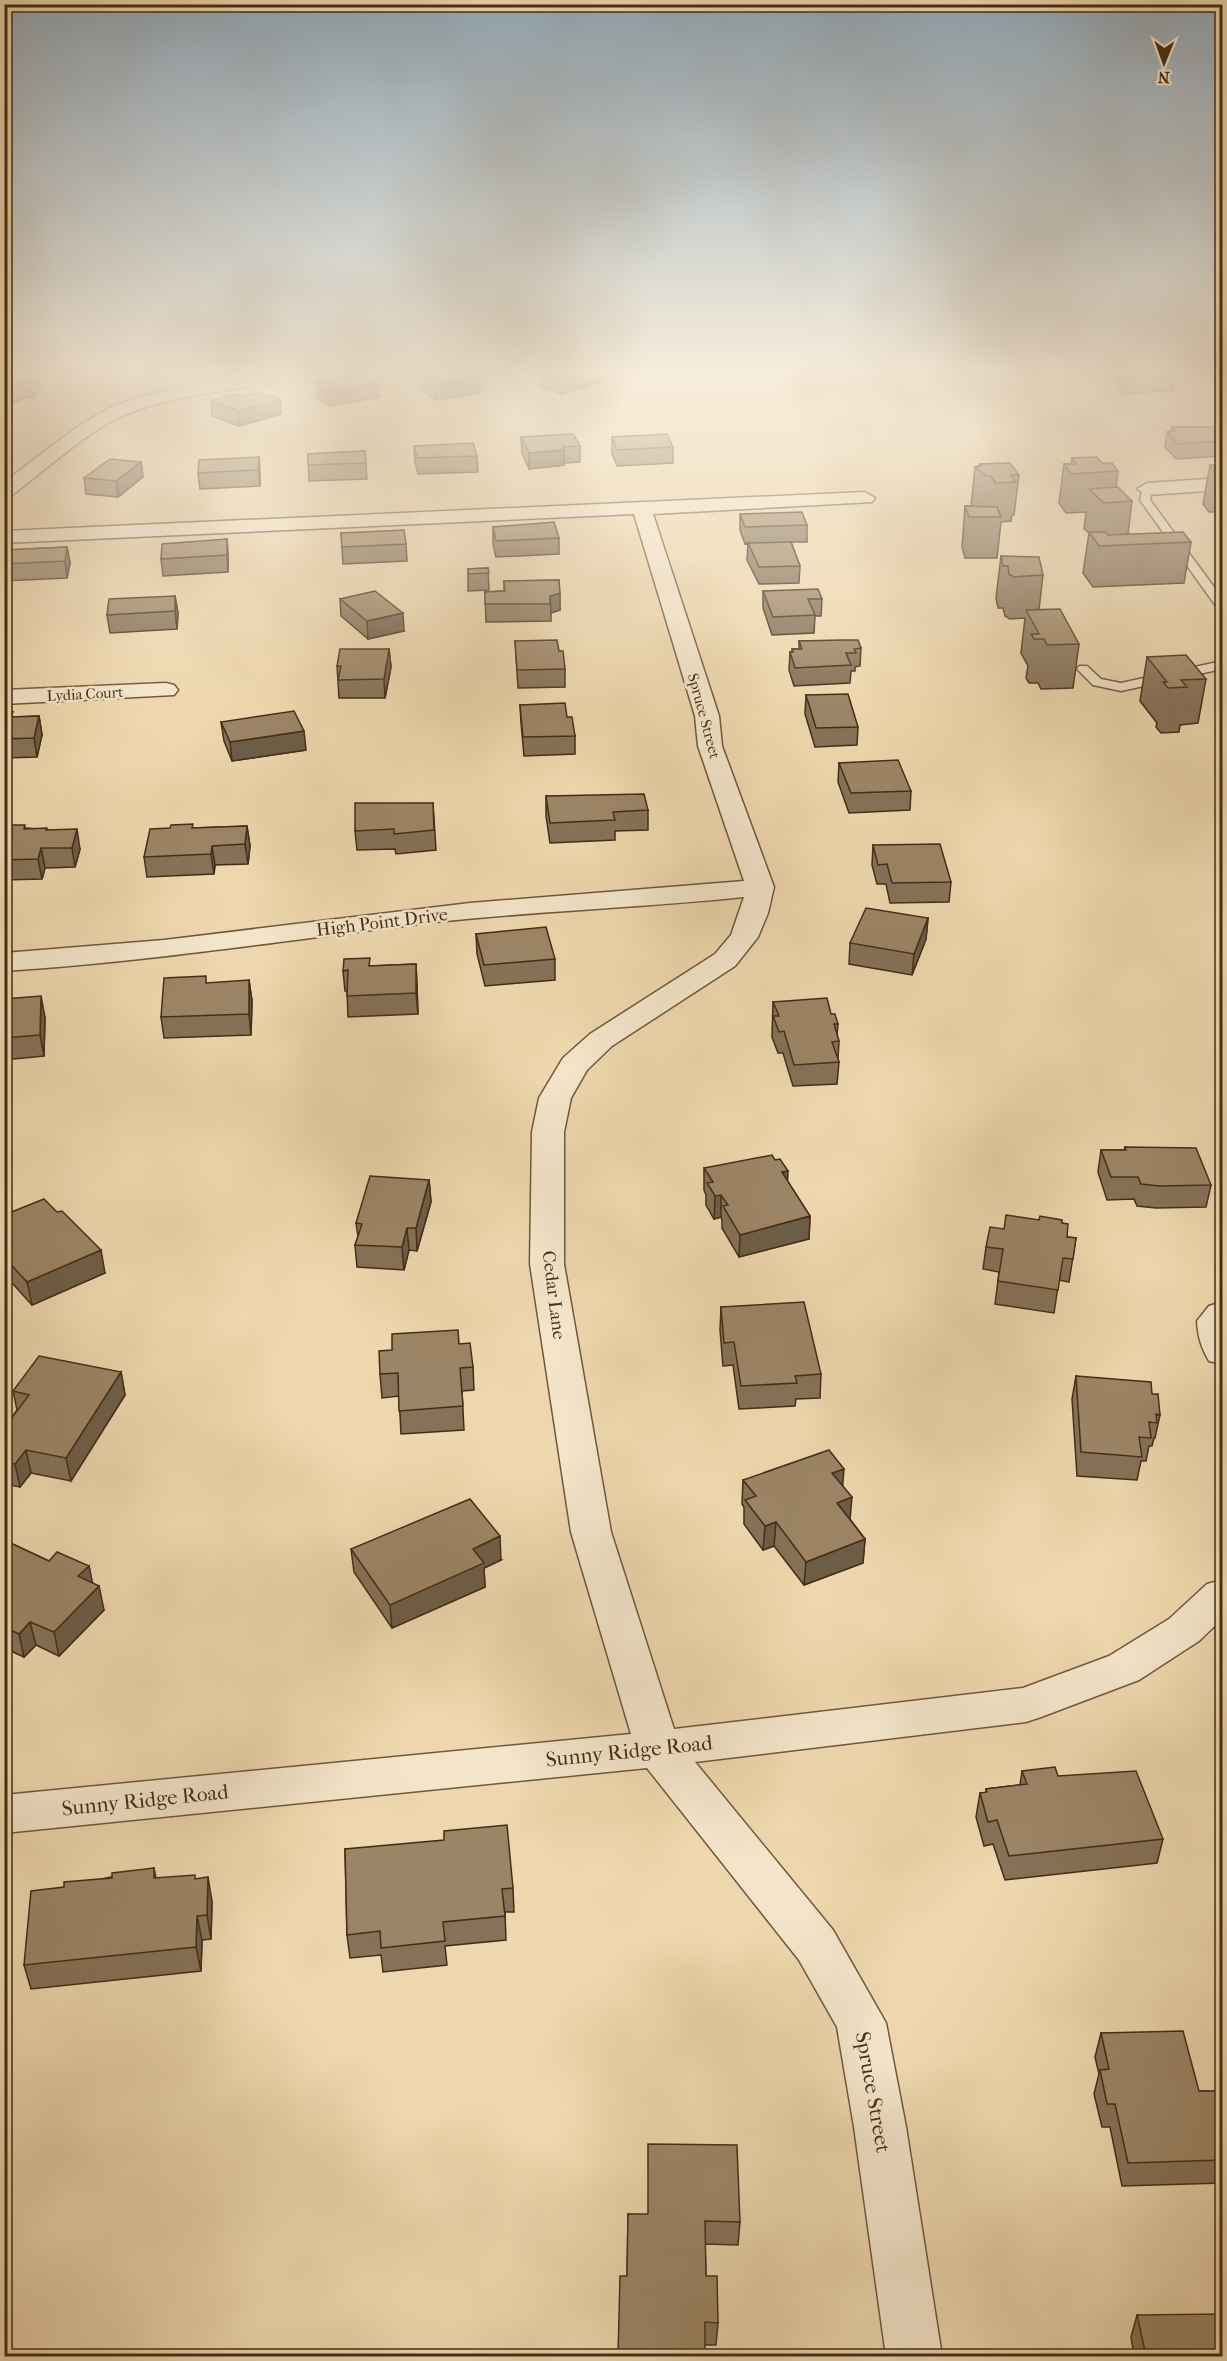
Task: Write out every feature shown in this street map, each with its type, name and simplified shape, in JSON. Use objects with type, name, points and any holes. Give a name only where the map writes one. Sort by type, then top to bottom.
[{"type":"street","points":[[1148,489],[1222,484]]},
{"type":"street","points":[[4,537],[865,498]]},
{"type":"street","name":"Spruce Street","points":[[642,509],[706,716],[710,746],[760,886]]},
{"type":"street","name":"Lydia Court","points":[[4,697],[166,690]]},
{"type":"street","name":"High Point Drive","points":[[4,962],[92,958],[431,915],[522,906],[692,895],[760,886]]},
{"type":"street","name":"Cedar Lane","points":[[658,1749],[591,1532],[547,1264],[548,1132],[555,1098],[574,1065],[601,1040],[725,960],[744,937],[754,913],[760,886]]},
{"type":"street","points":[[1222,1314],[1215,1321],[1216,1339],[1222,1352]]},
{"type":"street","name":"Sunny Ridge Road","points":[[4,1814],[658,1749],[1026,1705],[1124,1668],[1184,1630],[1222,1595]]},
{"type":"street","name":"Spruce Street","points":[[658,1749],[816,1945],[861,2023],[880,2127],[914,2356]]},
{"type":"lane","points":[[1148,489],[1145,500],[1222,606]]},
{"type":"lane","points":[[1083,669],[1097,682],[1121,687],[1192,669],[1222,665]]},
{"type":"building","points":[[1118,487],[1132,501],[1104,503],[1089,489]]},
{"type":"building","points":[[965,506],[997,507],[1001,517],[969,517]]},
{"type":"building","points":[[802,512],[807,525],[745,527],[740,514]]},
{"type":"building","points":[[554,522],[559,538],[496,541],[493,527]]},
{"type":"building","points":[[404,530],[406,544],[342,547],[341,533]]},
{"type":"building","points":[[1089,532],[1105,532],[1108,535],[1183,532],[1191,542],[1099,546]]},
{"type":"building","points":[[227,539],[227,555],[161,559],[162,544]]},
{"type":"building","points":[[791,542],[800,566],[759,567],[748,543]]},
{"type":"building","points":[[67,547],[65,561],[4,564],[4,550]]},
{"type":"building","points":[[1001,556],[1039,557],[1043,575],[1014,577],[1009,574],[1008,566],[1003,566]]},
{"type":"building","points":[[488,568],[489,573],[468,574],[468,569]]},
{"type":"building","points":[[559,580],[560,593],[550,596],[550,604],[485,604],[485,592],[505,591],[504,581]]},
{"type":"building","points":[[818,589],[822,599],[808,599],[815,615],[773,617],[763,591]]},
{"type":"building","points":[[375,591],[403,613],[367,621],[340,599]]},
{"type":"building","points":[[175,596],[175,611],[107,615],[109,599]]},
{"type":"building","points":[[1060,609],[1079,644],[1047,645],[1044,639],[1034,639],[1031,634],[1039,634],[1026,610]]},
{"type":"building","points":[[557,640],[559,651],[563,651],[565,669],[517,670],[515,641]]},
{"type":"building","points":[[858,640],[861,648],[854,649],[856,653],[846,653],[851,665],[795,668],[790,652],[793,652],[792,649],[802,649],[799,641]]},
{"type":"building","points":[[340,649],[389,649],[384,679],[338,680],[341,666],[337,666]]},
{"type":"building","points":[[1186,655],[1206,679],[1181,680],[1187,687],[1168,688],[1163,682],[1167,682],[1147,657]]},
{"type":"building","points":[[848,694],[858,727],[816,728],[806,695]]},
{"type":"building","points":[[565,703],[567,717],[572,717],[575,736],[523,737],[520,705]]},
{"type":"building","points":[[294,711],[304,731],[230,742],[221,722]]},
{"type":"building","points":[[13,712],[11,717],[39,716],[34,738],[4,739],[4,713]]},
{"type":"building","points":[[898,760],[911,791],[851,793],[839,763]]},
{"type":"building","points":[[644,794],[648,810],[613,812],[615,820],[550,823],[546,796]]},
{"type":"building","points":[[355,803],[433,803],[434,830],[394,834],[394,829],[355,831]]},
{"type":"building","points":[[193,824],[192,828],[247,826],[245,844],[212,846],[211,854],[144,857],[150,829]]},
{"type":"building","points":[[5,825],[25,825],[24,829],[77,829],[72,848],[41,848],[38,859],[4,860]]},
{"type":"building","points":[[940,844],[951,882],[892,883],[887,864],[878,865],[873,845]]},
{"type":"building","points":[[866,908],[928,918],[914,954],[850,943]]},
{"type":"building","points":[[546,927],[555,959],[484,965],[476,934]]},
{"type":"building","points":[[370,958],[369,966],[416,964],[416,993],[347,996],[348,970],[343,971],[344,959]]},
{"type":"building","points":[[206,976],[206,983],[249,980],[249,1014],[161,1017],[164,978]]},
{"type":"building","points":[[41,996],[40,1035],[4,1038],[4,999]]},
{"type":"building","points":[[827,998],[831,1014],[835,1014],[838,1024],[834,1024],[839,1041],[832,1042],[839,1062],[794,1065],[784,1031],[779,1032],[773,1016],[779,1016],[773,1002]]},
{"type":"building","points":[[1125,1147],[1196,1148],[1211,1185],[1160,1186],[1141,1184],[1138,1177],[1111,1177],[1101,1150],[1126,1150]]},
{"type":"building","points":[[772,1155],[775,1160],[780,1159],[788,1171],[782,1172],[810,1216],[740,1235],[723,1206],[728,1205],[721,1195],[715,1196],[707,1183],[713,1182],[704,1168]]},
{"type":"building","points":[[370,1176],[429,1180],[416,1228],[407,1228],[402,1247],[355,1245],[362,1224],[356,1223]]},
{"type":"building","points":[[44,1199],[57,1212],[62,1211],[101,1250],[27,1282],[4,1257],[4,1215]]},
{"type":"building","points":[[1006,1215],[1039,1220],[1040,1216],[1062,1220],[1062,1223],[1068,1224],[1067,1237],[1076,1238],[1073,1259],[1063,1258],[1058,1290],[998,1281],[1003,1249],[986,1247],[990,1227],[1004,1229]]},
{"type":"building","points":[[804,1302],[821,1374],[795,1376],[797,1383],[741,1386],[734,1342],[724,1343],[721,1307]]},
{"type":"building","points":[[458,1330],[459,1344],[470,1343],[473,1367],[460,1368],[463,1406],[399,1411],[398,1373],[380,1374],[379,1351],[392,1350],[392,1334]]},
{"type":"building","points":[[39,1356],[121,1372],[66,1458],[26,1450],[15,1464],[4,1462],[4,1428],[29,1395],[13,1391]]},
{"type":"building","points":[[1076,1376],[1151,1382],[1152,1394],[1158,1394],[1160,1415],[1156,1414],[1157,1423],[1149,1422],[1151,1438],[1139,1437],[1142,1457],[1081,1452]]},
{"type":"building","points":[[829,1450],[844,1469],[832,1473],[852,1497],[837,1503],[865,1539],[806,1562],[776,1522],[765,1526],[745,1500],[756,1496],[743,1480]]},
{"type":"building","points":[[470,1499],[500,1536],[473,1549],[484,1563],[390,1605],[351,1549]]},
{"type":"building","points":[[4,1540],[49,1561],[57,1552],[89,1566],[78,1576],[99,1586],[54,1632],[30,1622],[19,1634],[4,1627]]},
{"type":"building","points":[[1055,1767],[1058,1776],[1136,1771],[1163,1839],[1009,1856],[997,1820],[988,1822],[980,1793],[987,1792],[986,1789],[1027,1784],[1022,1771]]},
{"type":"building","points":[[507,1825],[513,1888],[502,1889],[505,1916],[443,1922],[445,1941],[381,1948],[380,1931],[347,1935],[345,1849],[444,1840],[444,1831]]},
{"type":"building","points":[[154,1868],[154,1878],[195,1875],[195,1879],[208,1877],[207,1915],[197,1916],[196,1947],[24,1965],[31,1891],[64,1887],[64,1882],[112,1878],[112,1873]]},
{"type":"building","points":[[1183,2031],[1199,2091],[1222,2091],[1222,2160],[1128,2163],[1115,2104],[1107,2104],[1100,2070],[1109,2069],[1101,2033]]},
{"type":"building","points":[[648,2144],[737,2145],[740,2222],[705,2221],[706,2276],[717,2276],[718,2323],[705,2322],[705,2356],[618,2356],[620,2276],[627,2276],[628,2214],[648,2214]]},
{"type":"building","points":[[1222,2314],[1222,2356],[1146,2356],[1137,2315]]}]
